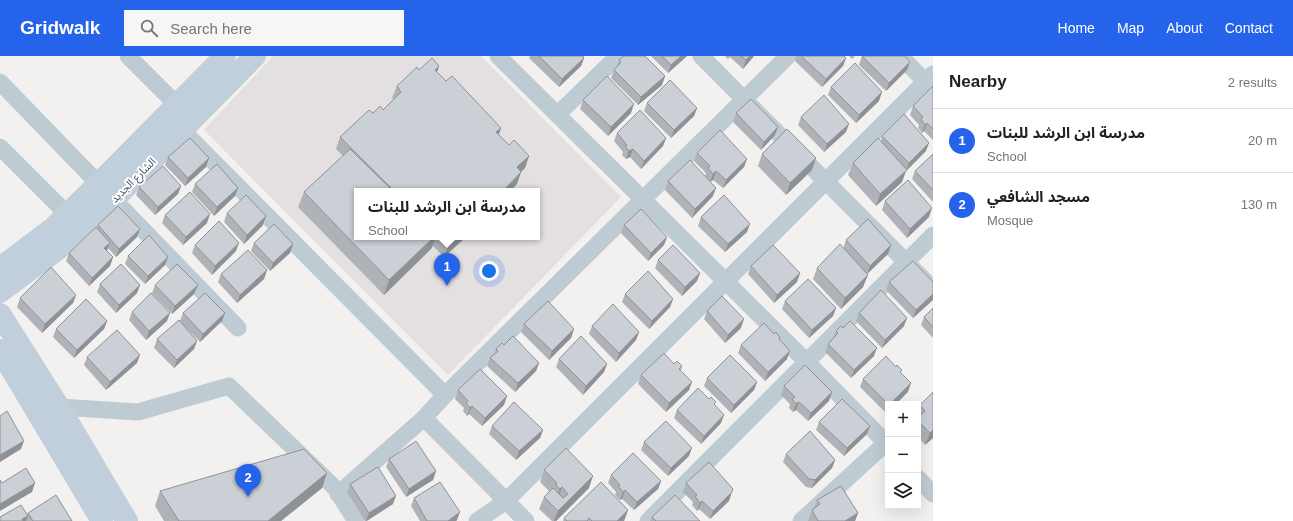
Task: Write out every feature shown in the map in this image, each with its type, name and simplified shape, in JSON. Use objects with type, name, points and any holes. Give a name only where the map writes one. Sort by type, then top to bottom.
[{"type":"street","points":[[128,56],[177,105]]},
{"type":"street","name":"الشارع الجديد","points":[[0,292],[66,243],[114,199],[255,56]]},
{"type":"street","points":[[498,56],[885,441]]},
{"type":"street","points":[[558,114],[618,56]]},
{"type":"street","points":[[701,56],[933,288]]},
{"type":"street","points":[[338,494],[424,418],[445,395],[642,199],[788,56]]},
{"type":"street","points":[[477,521],[506,501],[826,181],[931,81],[900,56]]},
{"type":"street","name":"الشارع الجديد","points":[[0,268],[53,228],[177,105],[221,57]]},
{"type":"street","points":[[0,82],[238,328]]},
{"type":"street","points":[[182,130],[445,395]]},
{"type":"street","points":[[2,153],[67,214]]},
{"type":"street","points":[[648,521],[933,235]]},
{"type":"street","points":[[0,314],[59,407],[127,521]]},
{"type":"street","points":[[0,350],[102,521]]},
{"type":"street","points":[[59,407],[138,412],[229,386],[335,488],[356,521]]},
{"type":"street","points":[[424,418],[526,521]]},
{"type":"street","points":[[801,521],[885,445]]},
{"type":"street","points":[[921,481],[933,494]]},
{"type":"shaded area","points":[[273,56],[481,56],[621,197],[448,375],[204,130]]},
{"type":"building","points":[[539,56],[583,56],[584,58],[562,79]]},
{"type":"building","points":[[624,56],[645,56],[665,76],[641,97],[614,70],[621,62],[619,60]]},
{"type":"building","points":[[662,56],[681,56],[671,65]]},
{"type":"building","points":[[741,56],[750,56],[746,60]]},
{"type":"building","points":[[801,56],[844,56],[846,58],[826,79]]},
{"type":"building","points":[[862,56],[905,56],[910,62],[889,83]]},
{"type":"building","points":[[432,58],[439,66],[435,70],[446,81],[452,76],[501,128],[496,132],[509,145],[514,140],[529,156],[517,167],[521,172],[506,188],[391,188],[340,137],[369,110],[373,113],[380,106],[383,110],[401,92],[397,86],[417,67],[419,70]]},
{"type":"building","points":[[855,63],[882,92],[859,115],[831,87]]},
{"type":"building","points":[[607,76],[634,104],[611,127],[583,100]]},
{"type":"building","points":[[670,80],[697,108],[674,130],[647,103]]},
{"type":"building","points":[[933,86],[933,129],[927,123],[925,125],[921,119],[923,117],[913,106]]},
{"type":"building","points":[[824,95],[849,124],[827,144],[801,117]]},
{"type":"building","points":[[751,99],[778,127],[764,142],[736,113]]},
{"type":"building","points":[[640,110],[666,138],[644,161],[633,149],[629,151],[625,146],[627,145],[617,133]]},
{"type":"building","points":[[904,114],[929,143],[909,163],[882,136]]},
{"type":"building","points":[[787,129],[816,158],[790,183],[762,154]]},
{"type":"building","points":[[720,130],[747,159],[726,180],[716,171],[713,174],[708,168],[710,166],[697,153]]},
{"type":"building","points":[[190,138],[209,158],[188,178],[168,157]]},
{"type":"building","points":[[878,138],[907,170],[880,194],[853,163]]},
{"type":"building","points":[[350,149],[390,188],[354,188],[354,240],[431,240],[389,280],[304,192]]},
{"type":"building","points":[[933,154],[933,190],[915,171]]},
{"type":"building","points":[[690,160],[716,188],[695,209],[668,181]]},
{"type":"building","points":[[217,164],[238,188],[217,207],[195,184]]},
{"type":"building","points":[[163,166],[181,186],[158,207],[139,187]]},
{"type":"building","points":[[908,180],[932,208],[910,229],[885,201]]},
{"type":"building","points":[[190,192],[210,214],[186,237],[165,215]]},
{"type":"building","points":[[246,195],[266,216],[247,235],[227,213]]},
{"type":"building","points":[[724,195],[750,224],[728,244],[701,217]]},
{"type":"building","points":[[118,206],[140,229],[119,249],[98,225]]},
{"type":"building","points":[[641,209],[667,237],[651,253],[624,225]]},
{"type":"building","points":[[868,219],[891,245],[870,266],[846,240]]},
{"type":"building","points":[[219,221],[239,243],[215,266],[195,245]]},
{"type":"building","points":[[274,224],[293,244],[273,263],[254,243]]},
{"type":"building","points":[[96,227],[110,243],[104,248],[113,257],[92,278],[69,253]]},
{"type":"building","points":[[149,235],[168,257],[148,276],[128,256]]},
{"type":"building","points":[[443,240],[454,240],[448,245]]},
{"type":"building","points":[[840,244],[868,275],[845,298],[817,268]]},
{"type":"building","points":[[673,245],[700,273],[685,287],[658,260]]},
{"type":"building","points":[[773,245],[800,273],[777,295],[751,266]]},
{"type":"building","points":[[248,250],[267,270],[240,295],[221,274]]},
{"type":"building","points":[[913,261],[933,282],[933,294],[916,310],[889,282]]},
{"type":"building","points":[[121,264],[140,285],[119,305],[100,284]]},
{"type":"building","points":[[177,264],[198,285],[175,306],[155,285]]},
{"type":"building","points":[[51,267],[76,295],[45,324],[20,298]]},
{"type":"building","points":[[648,271],[673,299],[652,321],[625,294]]},
{"type":"building","points":[[808,279],[836,308],[812,330],[785,301]]},
{"type":"building","points":[[881,290],[907,318],[885,340],[859,313]]},
{"type":"building","points":[[151,293],[170,313],[149,331],[132,312]]},
{"type":"building","points":[[205,293],[225,313],[203,334],[183,313]]},
{"type":"building","points":[[722,296],[744,319],[728,335],[707,311]]},
{"type":"building","points":[[86,299],[107,321],[77,350],[56,329]]},
{"type":"building","points":[[548,301],[574,329],[552,351],[524,324]]},
{"type":"building","points":[[613,304],[639,332],[619,353],[592,326]]},
{"type":"building","points":[[933,308],[933,327],[924,317]]},
{"type":"building","points":[[179,320],[197,341],[177,360],[157,339]]},
{"type":"building","points":[[850,321],[877,348],[854,370],[828,344],[838,333],[836,331],[841,326],[843,328]]},
{"type":"building","points":[[764,323],[774,334],[776,332],[780,338],[779,339],[790,351],[768,372],[741,345]]},
{"type":"building","points":[[117,330],[140,355],[110,382],[87,357]]},
{"type":"building","points":[[513,336],[539,363],[518,383],[490,358],[498,351],[496,349],[502,343],[504,345]]},
{"type":"building","points":[[581,336],[607,364],[586,386],[559,359]]},
{"type":"building","points":[[664,353],[674,364],[677,361],[682,366],[679,369],[692,382],[669,403],[641,375]]},
{"type":"building","points":[[730,355],[757,382],[734,405],[707,378]]},
{"type":"building","points":[[886,356],[896,367],[897,365],[902,370],[900,372],[911,383],[893,401],[885,401],[863,379]]},
{"type":"building","points":[[805,365],[832,392],[811,413],[799,402],[796,404],[792,399],[795,397],[784,386]]},
{"type":"building","points":[[480,369],[507,396],[485,418],[472,406],[470,408],[466,403],[468,401],[458,390]]},
{"type":"building","points":[[698,388],[709,399],[711,397],[716,402],[714,404],[724,415],[704,436],[677,410]]},
{"type":"building","points":[[933,392],[933,430],[930,433],[921,424],[921,415],[925,411],[921,404]]},
{"type":"building","points":[[842,399],[870,426],[847,448],[819,422]]},
{"type":"building","points":[[514,402],[543,430],[519,451],[492,426]]},
{"type":"building","points":[[7,411],[24,441],[0,455],[0,416]]},
{"type":"building","points":[[666,421],[692,448],[671,468],[644,442]]},
{"type":"building","points":[[810,431],[835,460],[815,480],[809,479],[786,454]]},
{"type":"building","points":[[416,441],[436,471],[409,489],[389,459]]},
{"type":"building","points":[[566,448],[593,476],[558,511],[544,497],[553,488],[563,498],[568,494],[562,487],[560,489],[555,484],[557,483],[544,470]]},
{"type":"building","points":[[304,449],[327,473],[268,521],[179,521],[160,491]]},
{"type":"building","points":[[633,453],[661,481],[637,502],[625,490],[623,492],[618,486],[620,485],[611,475]]},
{"type":"building","points":[[709,462],[733,489],[732,492],[713,511],[702,501],[700,503],[695,496],[697,495],[686,483]]},
{"type":"building","points":[[378,467],[396,496],[369,513],[350,484]]},
{"type":"building","points":[[26,468],[35,483],[0,504],[0,480],[2,483]]},
{"type":"building","points":[[440,482],[460,512],[448,521],[427,521],[414,498]]},
{"type":"building","points":[[601,482],[628,510],[617,521],[592,521],[589,518],[587,521],[567,521],[564,518]]},
{"type":"building","points":[[841,486],[858,513],[845,521],[818,521],[812,510],[820,504],[817,500]]},
{"type":"building","points":[[56,495],[72,521],[33,521],[28,513]]},
{"type":"building","points":[[675,495],[700,521],[656,521],[652,517]]},
{"type":"building","points":[[21,505],[28,516],[22,519],[23,521],[0,521],[0,517]]},
{"type":"place","name":"مدرسة ابن الرشد للبنات","points":[[447,286]]},
{"type":"place","name":"مسجد الشافعي","points":[[248,497]]}]
